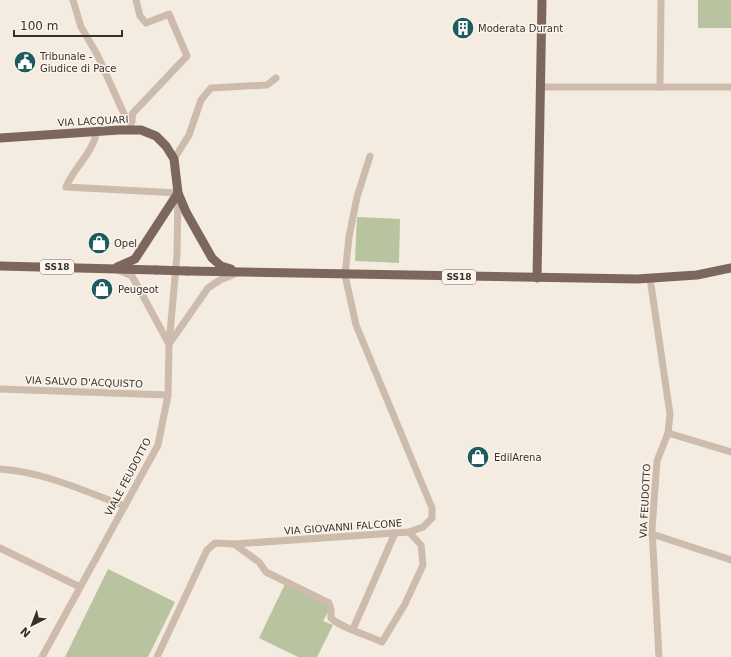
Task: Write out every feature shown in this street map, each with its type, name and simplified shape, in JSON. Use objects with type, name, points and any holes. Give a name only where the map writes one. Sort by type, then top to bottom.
[{"type":"main road","points":[[537,278],[537,229],[542,87],[542,0]]},
{"type":"main road","name":"VIA LACQUARI","points":[[0,138],[97,131],[131,126],[156,136],[166,146],[174,159],[178,193]]},
{"type":"main road","points":[[114,269],[135,259],[178,193]]},
{"type":"main road","points":[[178,193],[186,212],[212,258],[221,266],[239,272]]},
{"type":"main road","name":"SS18","points":[[0,266],[345,275],[537,278],[650,278],[697,275],[731,268]]},
{"type":"street","points":[[73,0],[81,27],[97,54],[124,114],[131,126]]},
{"type":"street","points":[[131,126],[133,113],[187,56],[169,14],[146,23],[140,16],[136,0]]},
{"type":"street","points":[[660,87],[661,0]]},
{"type":"street","points":[[174,159],[189,135],[201,100],[211,88],[267,85],[276,78]]},
{"type":"street","points":[[542,87],[731,87]]},
{"type":"street","points":[[97,131],[95,143],[71,175],[66,187],[178,193]]},
{"type":"street","name":"VIA GIOVANNI FALCONE","points":[[157,657],[207,550],[215,543],[234,544],[409,532],[423,527],[432,518],[432,508],[356,324],[345,275],[347,245],[357,197],[370,156]]},
{"type":"street","name":"VIA LACQUARI","points":[[173,288],[177,255],[178,193]]},
{"type":"street","points":[[114,269],[132,276],[169,344],[208,288],[220,280],[239,272]]},
{"type":"street","name":"VIA FEUDOTTO","points":[[650,278],[670,414],[668,433],[657,461],[652,534],[659,657]]},
{"type":"street","name":"VIALE FEUDOTTO","points":[[42,657],[158,445],[168,395],[169,344],[173,288]]},
{"type":"street","name":"VIA SALVO D'ACQUISTO","points":[[0,389],[168,395]]},
{"type":"street","points":[[668,433],[731,452]]},
{"type":"street","points":[[0,469],[20,470],[49,477],[125,506]]},
{"type":"street","points":[[234,544],[259,562],[266,572],[329,603],[331,610],[330,618],[337,624],[353,629],[382,642],[405,604],[423,565],[421,545],[409,532]]},
{"type":"street","points":[[353,629],[396,533]]},
{"type":"street","points":[[652,534],[731,560]]},
{"type":"street","points":[[0,548],[80,587]]},
{"type":"green space","points":[[698,0],[731,0],[731,28],[698,28]]},
{"type":"green space","points":[[357,217],[400,219],[399,263],[355,261]]},
{"type":"green space","points":[[108,569],[175,602],[148,657],[65,657]]},
{"type":"green space","points":[[285,584],[327,605],[328,612],[323,621],[333,625],[317,657],[298,657],[259,638]]},
{"type":"place","name":"Moderata Durant","points":[[463,28]]},
{"type":"place","name":"Tribunale - Giudice di Pace","points":[[25,62]]},
{"type":"place","name":"Opel","points":[[99,243]]},
{"type":"place","name":"Peugeot","points":[[102,289]]},
{"type":"place","name":"EdilArena","points":[[478,457]]}]
